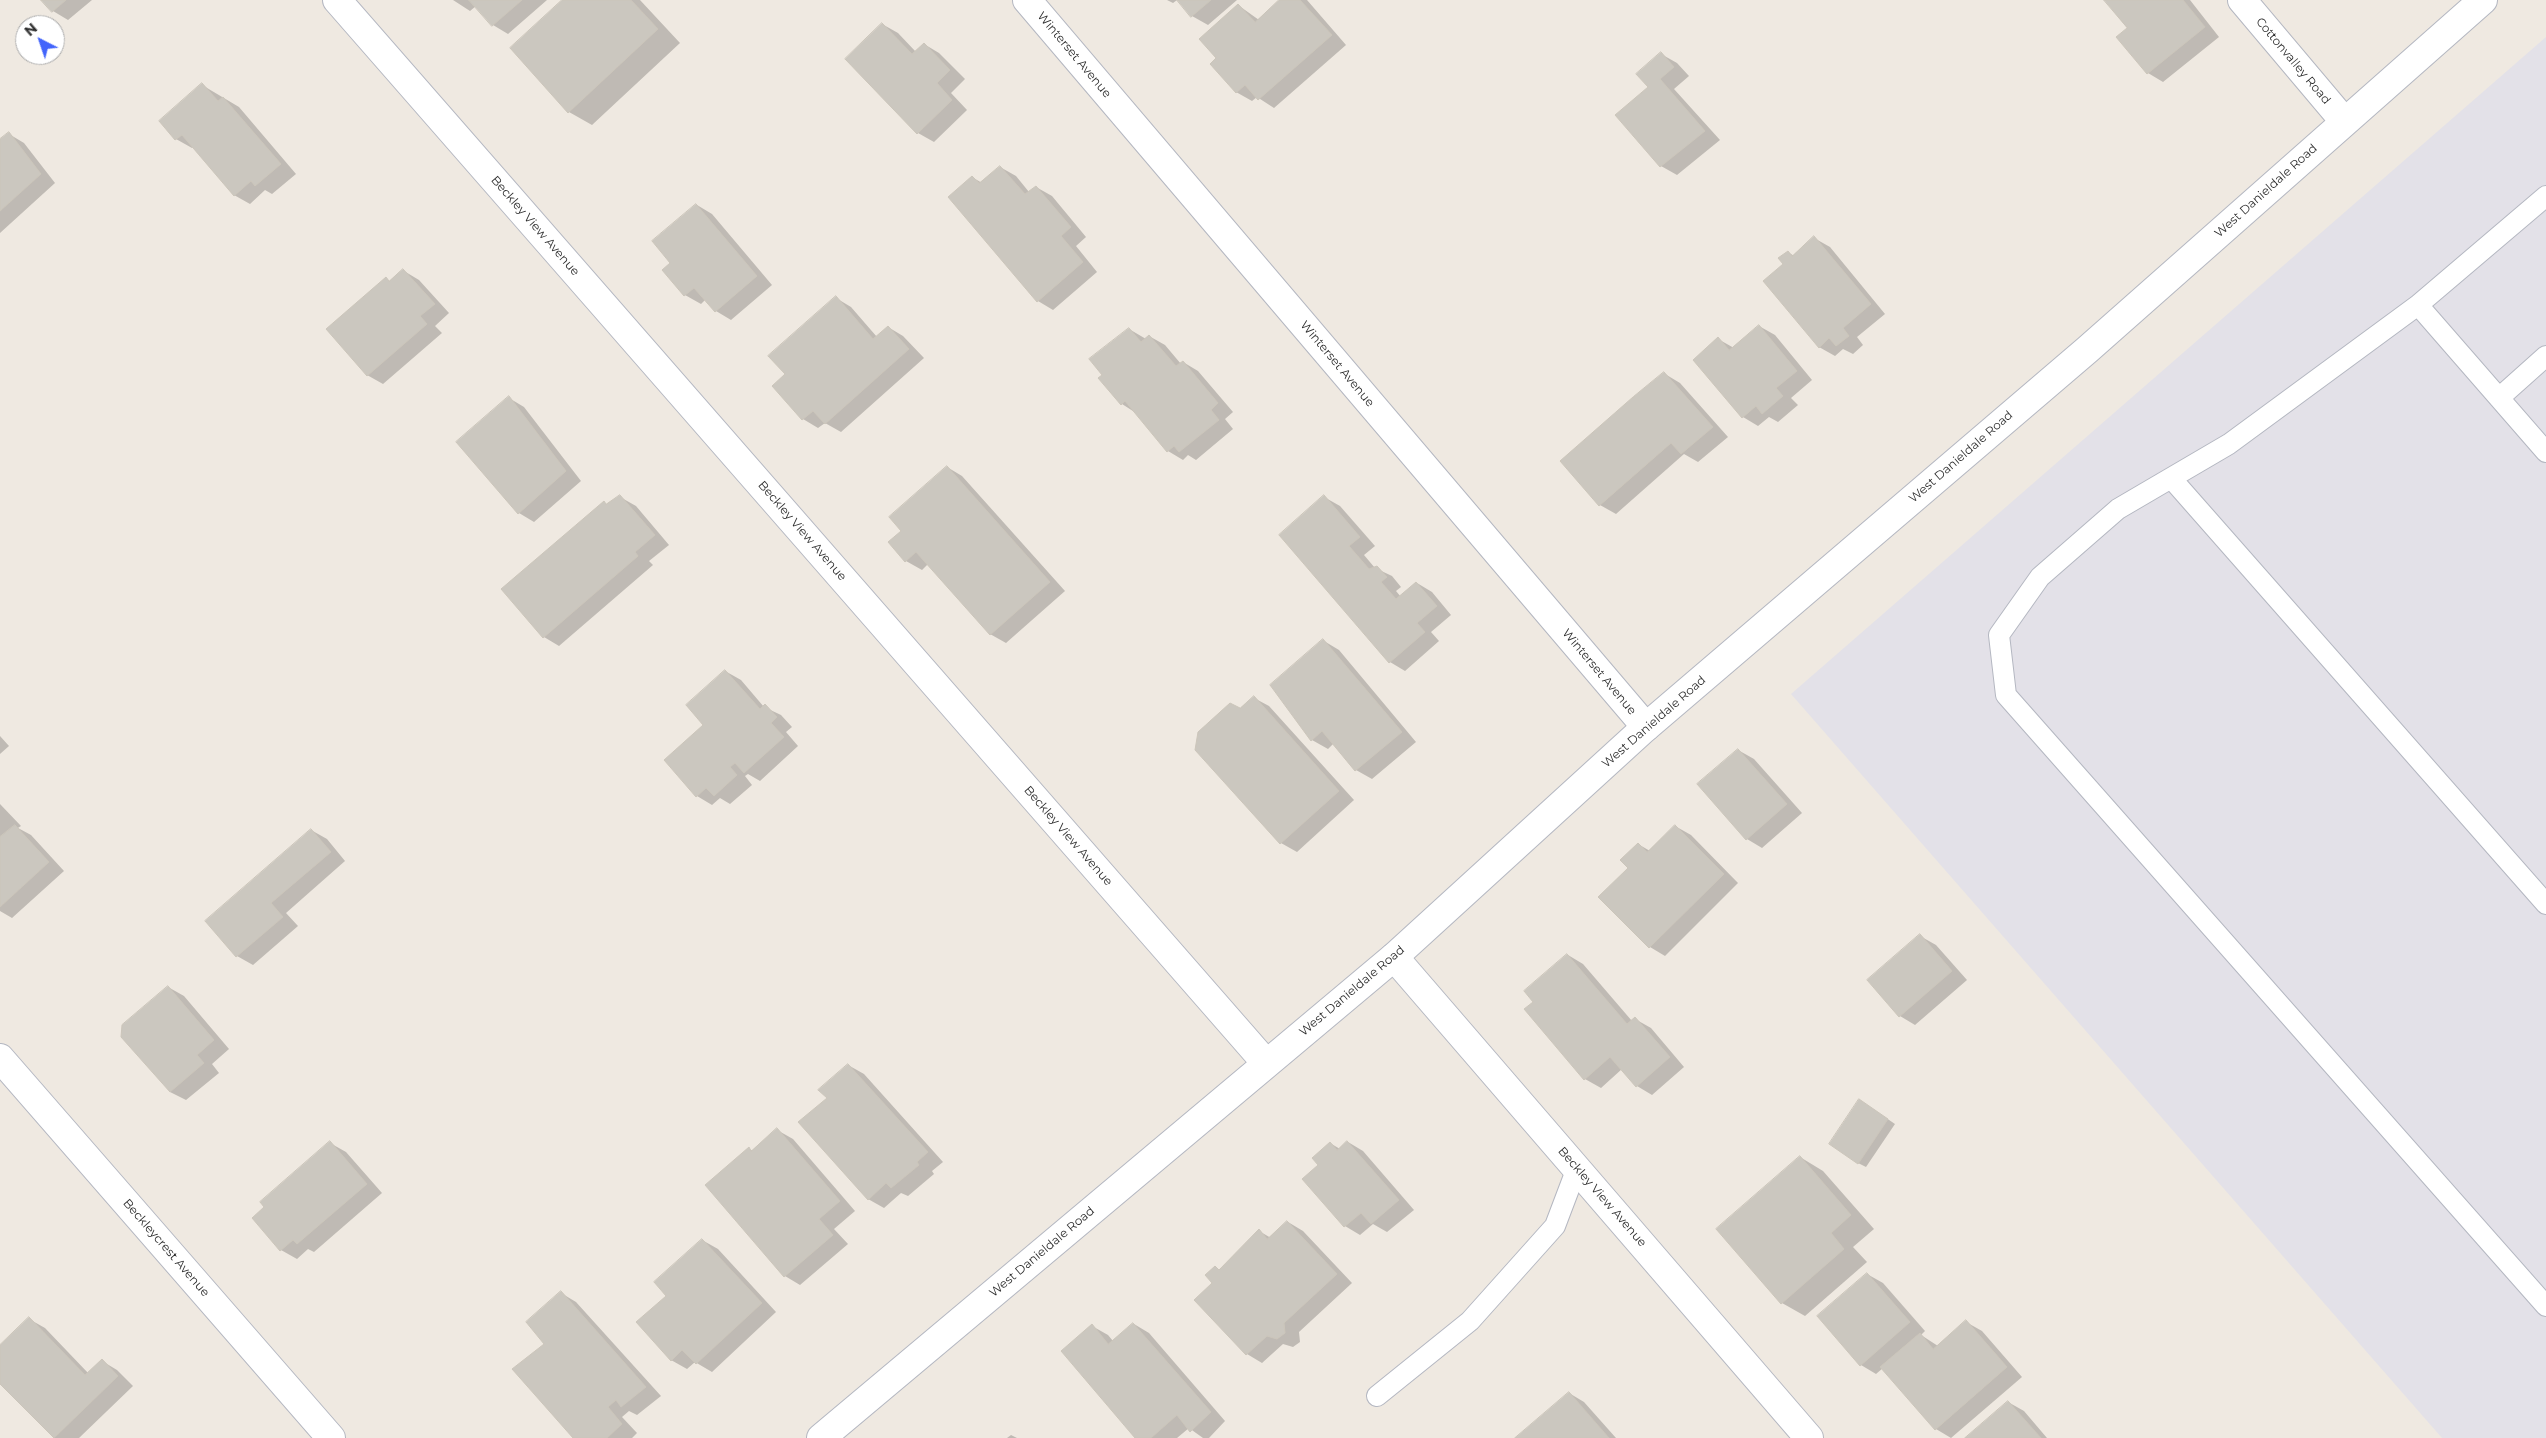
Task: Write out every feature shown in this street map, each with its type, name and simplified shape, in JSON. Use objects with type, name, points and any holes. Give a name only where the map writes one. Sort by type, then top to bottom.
[{"type":"street","name":"Beckley View Avenue","points":[[337,0],[1266,1063]]},
{"type":"street","name":"Winterset Avenue","points":[[1028,0],[1646,727]]},
{"type":"street","name":"Cottonvalley Road","points":[[2242,0],[2344,121]]},
{"type":"street","name":"West Danieldale Road","points":[[821,1438],[1394,957],[1646,727],[2079,356],[2483,0]]},
{"type":"street","name":"Beckley View Avenue","points":[[1394,957],[1809,1438]]},
{"type":"street","name":"Beckleycrest Avenue","points":[[0,1058],[331,1438]]},
{"type":"lane","points":[[2546,196],[2418,305],[2230,444],[2118,509],[2040,577],[1999,635],[2006,695],[2546,1306]]},
{"type":"lane","points":[[2418,305],[2546,452]]},
{"type":"lane","points":[[2499,398],[2546,356]]},
{"type":"lane","points":[[2171,478],[2546,904]]},
{"type":"lane","points":[[1377,1396],[1470,1321],[1555,1226],[1577,1168]]},
{"type":"shaded area","points":[[2546,37],[2546,1438],[2442,1438],[1791,694]]},
{"type":"building","points":[[41,0],[66,0],[52,12]]},
{"type":"building","points":[[469,0],[522,0],[492,26]]},
{"type":"building","points":[[562,0],[631,0],[658,29],[568,113],[510,48]]},
{"type":"building","points":[[1177,0],[1211,0],[1191,17]]},
{"type":"building","points":[[1279,0],[1300,0],[1332,35],[1258,100],[1245,85],[1236,93],[1210,64],[1216,58],[1199,39],[1238,4],[1255,22]]},
{"type":"building","points":[[2104,0],[2183,0],[2205,27],[2147,74],[2116,37],[2127,28]]},
{"type":"building","points":[[882,23],[912,54],[924,43],[950,70],[937,83],[952,100],[917,134],[845,59]]},
{"type":"building","points":[[1661,52],[1674,67],[1660,79],[1705,131],[1660,167],[1615,115],[1648,87],[1636,74]]},
{"type":"building","points":[[202,83],[218,101],[223,97],[281,164],[255,186],[251,181],[234,196],[182,135],[175,140],[159,121]]},
{"type":"building","points":[[9,132],[41,174],[0,211],[0,139]]},
{"type":"building","points":[[1000,166],[1025,194],[1036,186],[1071,227],[1061,236],[1083,262],[1037,302],[948,197],[972,176],[979,183]]},
{"type":"building","points":[[696,204],[757,276],[715,312],[694,288],[684,296],[662,270],[670,263],[652,241]]},
{"type":"building","points":[[1814,236],[1871,304],[1843,328],[1849,336],[1836,346],[1829,338],[1819,348],[1763,281],[1783,264],[1778,258],[1788,251],[1792,256]]},
{"type":"building","points":[[403,269],[435,304],[420,316],[427,324],[367,376],[326,329],[386,277],[389,281]]},
{"type":"building","points":[[836,296],[873,339],[888,326],[909,349],[825,424],[813,411],[802,420],[772,386],[785,374],[768,356]]},
{"type":"building","points":[[1759,325],[1797,371],[1776,388],[1783,396],[1762,414],[1756,406],[1742,418],[1693,360],[1718,337],[1729,350]]},
{"type":"building","points":[[1129,328],[1141,342],[1149,335],[1176,366],[1183,361],[1218,403],[1211,410],[1219,420],[1179,452],[1174,446],[1167,452],[1125,401],[1121,405],[1098,378],[1102,375],[1089,359]]},
{"type":"building","points":[[1664,372],[1713,427],[1681,454],[1671,443],[1599,506],[1560,461]]},
{"type":"building","points":[[509,396],[566,471],[518,514],[456,442]]},
{"type":"building","points":[[947,466],[1050,582],[990,635],[916,552],[905,562],[888,542],[901,531],[889,517]]},
{"type":"building","points":[[620,495],[655,535],[635,552],[638,556],[543,638],[501,589],[604,501],[606,504]]},
{"type":"building","points":[[1324,495],[1360,537],[1349,546],[1369,569],[1377,566],[1387,577],[1381,582],[1396,599],[1416,582],[1437,606],[1417,623],[1425,632],[1389,663],[1279,535]]},
{"type":"building","points":[[1323,639],[1402,732],[1355,771],[1322,731],[1311,741],[1270,685]]},
{"type":"building","points":[[725,670],[760,709],[765,704],[777,717],[771,723],[784,737],[744,773],[735,763],[730,767],[737,775],[714,796],[706,788],[696,797],[664,760],[703,725],[686,705]]},
{"type":"building","points":[[1254,696],[1339,791],[1280,844],[1195,750],[1198,732],[1230,703],[1240,708]]},
{"type":"building","points":[[1738,749],[1787,804],[1746,840],[1697,784]]},
{"type":"building","points":[[15,825],[49,862],[0,907],[0,837]]},
{"type":"building","points":[[1675,825],[1724,874],[1649,948],[1598,897],[1628,868],[1620,860],[1638,843],[1647,852]]},
{"type":"building","points":[[311,829],[331,852],[271,903],[283,917],[236,957],[205,921]]},
{"type":"building","points":[[1920,934],[1952,971],[1899,1017],[1867,980]]},
{"type":"building","points":[[1567,954],[1627,1024],[1635,1017],[1670,1057],[1636,1087],[1610,1057],[1584,1080],[1524,1009],[1533,1002],[1524,991]]},
{"type":"building","points":[[168,986],[214,1040],[197,1055],[204,1063],[170,1092],[121,1037],[122,1025]]},
{"type":"building","points":[[848,1064],[928,1152],[917,1162],[919,1165],[891,1188],[886,1183],[868,1200],[798,1122],[827,1098],[818,1090]]},
{"type":"building","points":[[1859,1099],[1888,1119],[1858,1164],[1829,1144]]},
{"type":"building","points":[[777,1128],[840,1201],[819,1219],[833,1235],[784,1277],[705,1185],[749,1147],[751,1151]]},
{"type":"building","points":[[330,1141],[367,1184],[297,1244],[293,1240],[280,1251],[252,1218],[264,1207],[260,1202]]},
{"type":"building","points":[[1347,1141],[1399,1200],[1371,1224],[1361,1213],[1344,1227],[1302,1179],[1318,1165],[1312,1158],[1330,1142],[1337,1150]]},
{"type":"building","points":[[1800,1156],[1851,1215],[1831,1233],[1844,1249],[1781,1304],[1716,1229]]},
{"type":"building","points":[[1287,1221],[1337,1274],[1284,1323],[1285,1333],[1277,1339],[1267,1336],[1246,1355],[1194,1300],[1212,1283],[1205,1275],[1215,1266],[1219,1270],[1259,1229],[1267,1239]]},
{"type":"building","points":[[702,1239],[762,1303],[696,1364],[682,1350],[671,1361],[636,1322],[666,1296],[654,1282]]},
{"type":"building","points":[[1867,1273],[1910,1322],[1860,1366],[1817,1316]]},
{"type":"building","points":[[561,1291],[646,1387],[621,1407],[616,1400],[608,1407],[622,1424],[607,1438],[573,1438],[512,1369],[544,1344],[526,1322]]},
{"type":"building","points":[[29,1317],[85,1375],[102,1359],[118,1376],[54,1438],[0,1384],[0,1345]]},
{"type":"building","points":[[1966,1320],[2007,1367],[1935,1430],[1880,1367],[1920,1333],[1933,1349]]},
{"type":"building","points":[[1133,1323],[1211,1412],[1190,1432],[1177,1415],[1151,1438],[1135,1438],[1061,1351],[1092,1324],[1108,1344]]},
{"type":"building","points":[[1569,1392],[1609,1438],[1515,1438]]},
{"type":"building","points":[[2008,1401],[2041,1438],[1965,1438]]}]
